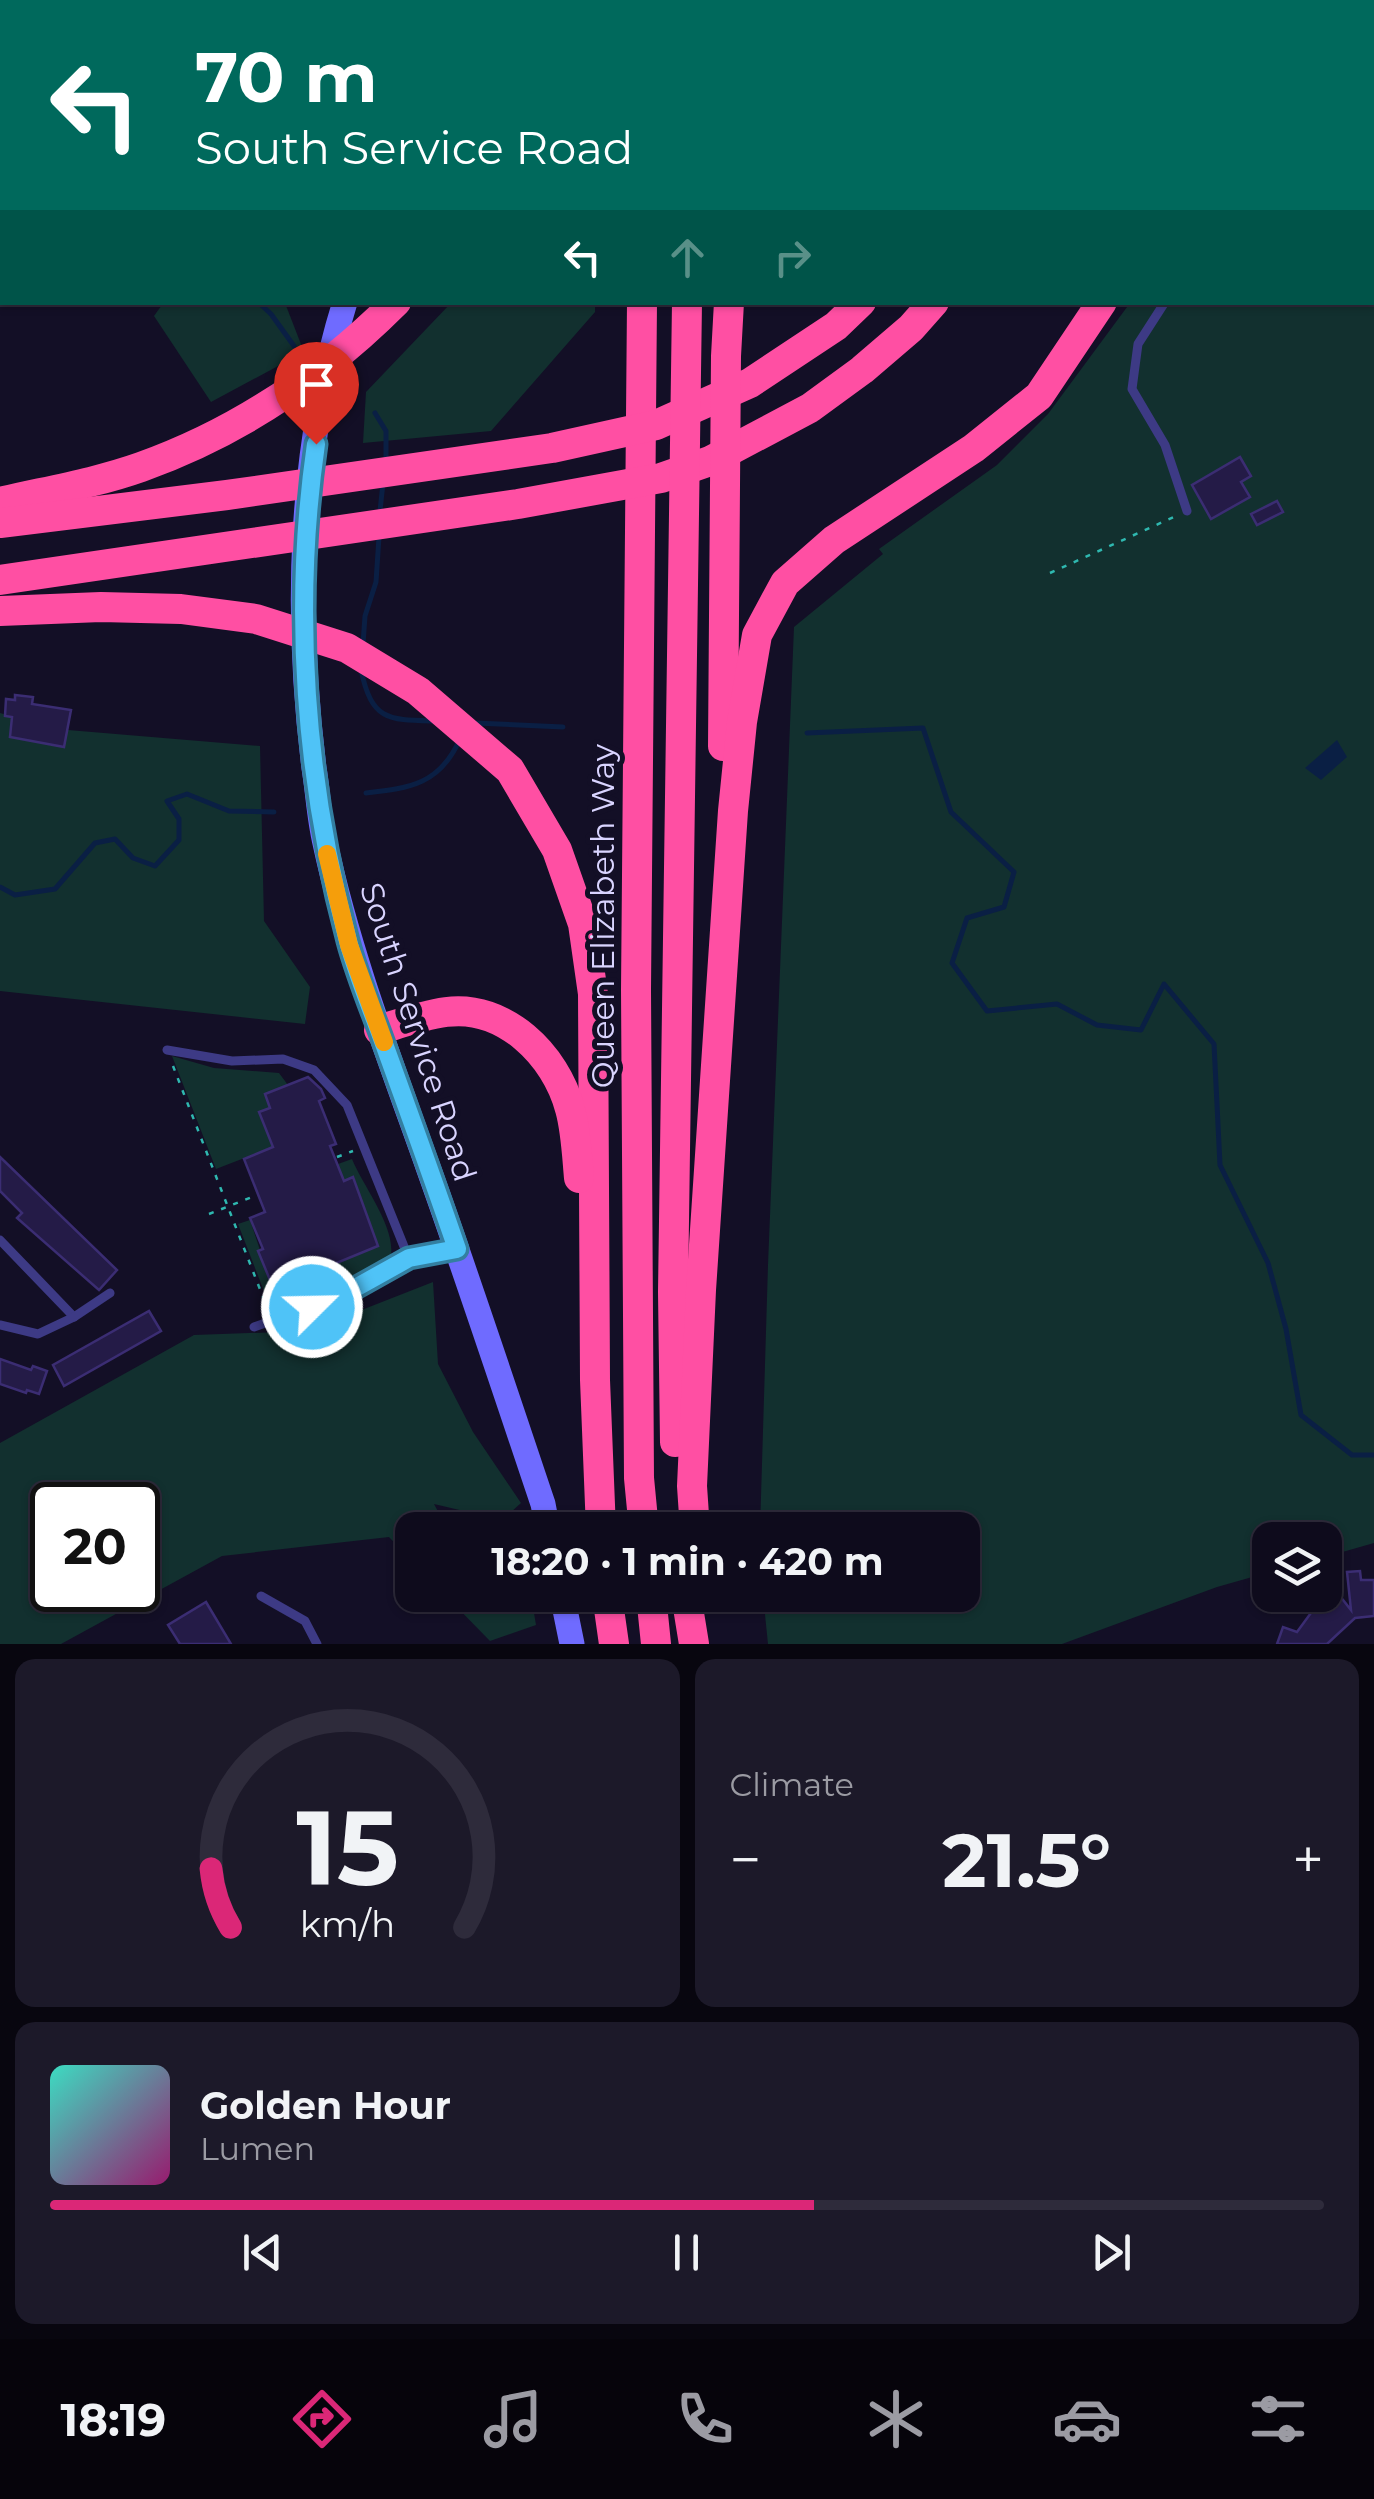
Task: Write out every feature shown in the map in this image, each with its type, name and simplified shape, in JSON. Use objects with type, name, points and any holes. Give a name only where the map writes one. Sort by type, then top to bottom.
[{"type":"highway","points":[[0,502],[140,467],[199,444],[310,380],[393,305]]},
{"type":"highway","name":"Queen Elizabeth Way","points":[[642,305],[636,1009],[642,1512]]},
{"type":"highway","points":[[678,1512],[673,1292],[688,305]]},
{"type":"highway","points":[[727,934],[723,746],[730,305]]},
{"type":"highway","points":[[0,523],[552,448],[656,425],[750,383],[836,326],[858,305]]},
{"type":"highway","points":[[0,580],[518,504],[662,478],[710,461],[810,408],[862,370],[931,305]]},
{"type":"highway","points":[[694,1512],[692,1486],[701,1290],[733,811],[742,722],[758,635],[785,584],[834,540],[974,448],[1039,396],[1100,305]]},
{"type":"highway","points":[[0,611],[182,608],[256,619],[347,648],[418,690],[510,770],[556,850],[583,924],[593,994],[595,1380],[600,1512]]},
{"type":"highway","points":[[379,1030],[450,1011],[482,1013],[512,1026],[557,1077],[570,1108],[578,1169],[595,1380]]},
{"type":"highway","points":[[609,1612],[614,1644]]},
{"type":"highway","points":[[653,1612],[656,1644]]},
{"type":"highway","points":[[690,1612],[697,1644]]},
{"type":"highway","points":[[697,1644],[698,1612]]},
{"type":"main road","name":"South Service Road","points":[[344,305],[332,343],[310,480],[305,556],[310,733],[324,838],[349,945],[545,1512]]},
{"type":"main road","points":[[565,1612],[572,1644]]},
{"type":"lane","points":[[1162,305],[1138,344],[1132,389],[1165,445],[1187,511]]},
{"type":"lane","points":[[167,1050],[232,1060],[283,1059],[314,1070],[347,1105],[409,1258]]},
{"type":"lane","points":[[0,1240],[74,1318]]},
{"type":"lane","points":[[254,1327],[341,1296],[409,1258],[457,1249]]},
{"type":"lane","points":[[0,1325],[38,1334],[74,1318],[110,1293]]},
{"type":"lane","points":[[261,1596],[305,1621],[317,1644]]},
{"type":"path","points":[[1050,573],[1187,511]]},
{"type":"path","points":[[172,1065],[263,1297],[294,1282]]},
{"type":"path","points":[[337,1158],[364,1146]]},
{"type":"path","points":[[210,1214],[257,1195]]},
{"type":"green space","points":[[162,305],[286,305],[304,352],[211,402],[154,316]]},
{"type":"green space","points":[[449,305],[595,305],[595,312],[491,431],[363,443],[366,392]]},
{"type":"green space","points":[[1129,305],[1374,305],[1374,1543],[1342,1552],[1342,1522],[1252,1522],[1252,1577],[1062,1644],[768,1644],[765,1612],[980,1612],[980,1512],[761,1512],[794,627],[883,554],[879,549],[997,465],[1048,414]]},
{"type":"green space","points":[[0,713],[56,729],[260,746],[264,921],[310,987],[305,1024],[0,991]]},
{"type":"green space","points":[[172,1056],[214,1068],[279,1073],[288,1085],[265,1094],[270,1108],[259,1113],[273,1147],[216,1169]]},
{"type":"green space","points":[[352,1159],[383,1219],[391,1255],[335,1292],[272,1312],[238,1224],[250,1220],[270,1280],[274,1279],[278,1287],[378,1246],[354,1177],[344,1180],[338,1164]]},
{"type":"green space","points":[[433,1282],[438,1364],[473,1432],[521,1503],[511,1512],[468,1512],[434,1504],[438,1512],[395,1512],[395,1543],[389,1537],[222,1556],[160,1590],[160,1482],[30,1482],[30,1612],[120,1612],[61,1644],[0,1644],[0,1443],[194,1335],[308,1331]]},
{"type":"green space","points":[[462,1612],[534,1612],[536,1625],[490,1641]]},
{"type":"water","points":[[1337,740],[1347,757],[1321,780],[1305,768]]},
{"type":"building","points":[[1240,457],[1251,476],[1241,482],[1250,497],[1211,519],[1192,485]]},
{"type":"building","points":[[1277,501],[1283,512],[1257,525],[1251,514]]},
{"type":"building","points":[[15,695],[33,697],[32,704],[71,710],[64,747],[10,737],[12,717],[5,716],[6,699],[15,700]]},
{"type":"building","points":[[308,1077],[325,1098],[319,1101],[336,1144],[330,1146],[344,1181],[353,1177],[378,1246],[278,1287],[274,1278],[270,1280],[258,1251],[263,1249],[250,1218],[265,1212],[244,1159],[273,1147],[259,1112],[270,1108],[265,1094]]},
{"type":"building","points":[[0,1157],[117,1270],[99,1290],[17,1218],[22,1213],[0,1191]]},
{"type":"building","points":[[149,1311],[161,1331],[64,1386],[53,1365]]},
{"type":"building","points":[[0,1359],[47,1371],[39,1394],[0,1384]]},
{"type":"building","points":[[1360,1571],[1361,1580],[1374,1580],[1374,1616],[1355,1618],[1327,1644],[1277,1644],[1283,1627],[1297,1632],[1312,1612],[1342,1612],[1342,1599],[1351,1610],[1347,1572]]},
{"type":"building","points":[[206,1602],[231,1644],[180,1644],[168,1625]]},
{"type":"waterway","points":[[261,305],[294,346]]},
{"type":"waterway","points":[[375,413],[386,431],[386,462]]},
{"type":"waterway","points":[[380,511],[383,483]]},
{"type":"waterway","points":[[363,644],[365,616],[376,582],[379,537]]},
{"type":"waterway","points":[[361,670],[371,699],[384,714],[405,720],[435,721]]},
{"type":"waterway","points":[[475,723],[563,727]]},
{"type":"waterway","points":[[807,733],[923,728],[951,812],[1014,872],[1004,907],[967,918],[952,963],[987,1011],[1057,1004],[1097,1025],[1141,1030],[1164,984],[1214,1044],[1220,1165],[1268,1263],[1286,1329],[1301,1415],[1352,1455],[1374,1455]]},
{"type":"waterway","points":[[366,793],[410,786],[433,775],[460,739]]},
{"type":"waterway","points":[[0,887],[15,895],[55,889],[95,843],[115,839],[133,858],[155,866],[179,840],[179,819],[167,801],[187,794],[229,811],[274,812]]},
{"type":"slow traffic","points":[[327,854],[349,945],[384,1042]]},
{"type":"route","points":[[312,1307],[341,1296],[409,1258],[457,1249],[349,945],[324,838],[310,733],[305,656],[305,556],[316,444]]}]
